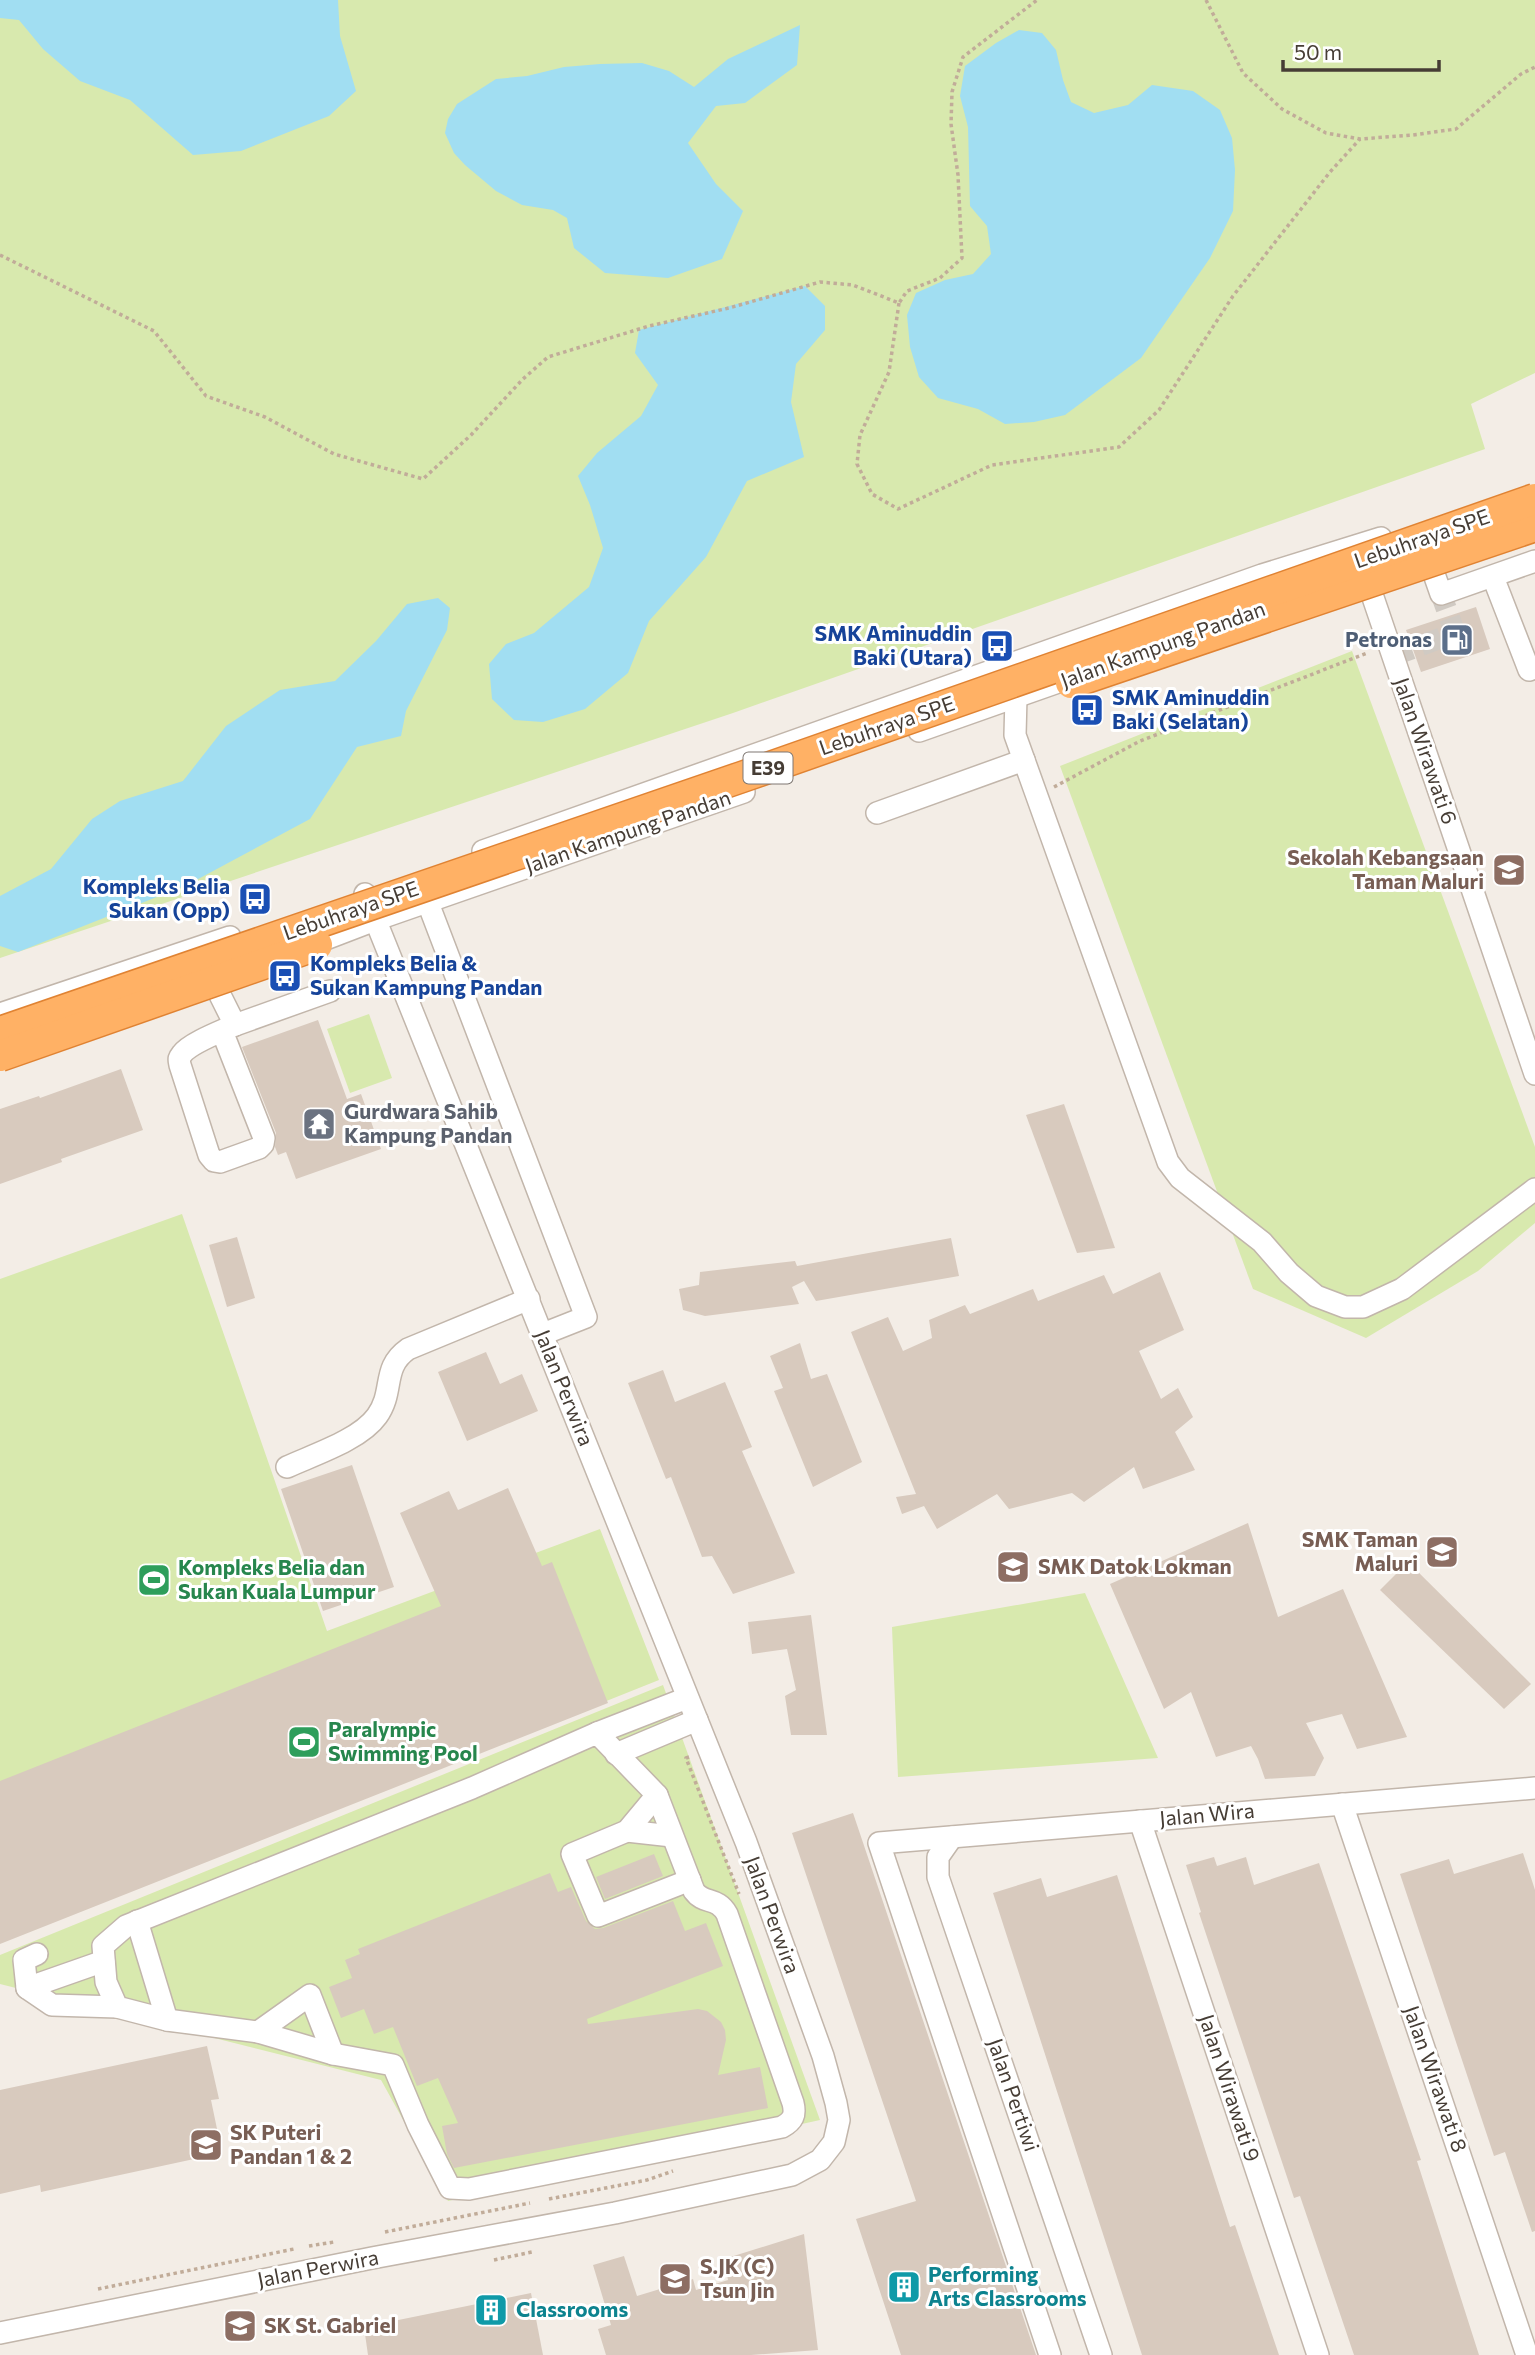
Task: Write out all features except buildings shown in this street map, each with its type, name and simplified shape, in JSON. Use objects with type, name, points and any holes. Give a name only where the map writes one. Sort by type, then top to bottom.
[{"type":"highway","name":"Lebuhraya SPE","points":[[0,1032],[742,777],[1535,499]]},
{"type":"highway","name":"Lebuhraya SPE","points":[[0,1056],[761,789],[1535,526]]},
{"type":"street","name":"Jalan Kampung Pandan","points":[[0,1014],[365,892],[1262,575],[1535,492]]},
{"type":"street","name":"Jalan Kampung Pandan","points":[[0,1056],[213,981],[375,920],[1016,697],[1425,551],[1535,515]]},
{"type":"street","points":[[1417,527],[1441,594],[1535,561]]},
{"type":"street","name":"Jalan Wirawati 6","points":[[1355,546],[1535,1074]]},
{"type":"street","points":[[1493,577],[1530,670],[1535,668]]},
{"type":"street","points":[[1016,697],[1015,734],[1168,1162],[1180,1178],[1262,1242],[1289,1273],[1316,1296],[1345,1307],[1363,1307],[1402,1289],[1535,1189]]},
{"type":"street","points":[[877,813],[1024,760]]},
{"type":"street","name":"Jalan Perwira","points":[[0,2333],[372,2258],[629,2210],[792,2175],[820,2160],[834,2142],[839,2120],[823,2056],[746,1842],[365,892]]},
{"type":"street","points":[[428,903],[586,1317],[543,1334]]},
{"type":"street","points":[[213,981],[228,1028],[264,1138],[259,1148],[220,1162],[214,1161],[209,1155],[180,1065],[179,1058],[183,1051],[228,1028],[330,991]]},
{"type":"street","points":[[287,1467],[370,1425],[379,1414],[384,1401],[393,1362],[408,1349],[529,1299]]},
{"type":"street","points":[[117,2007],[106,1982],[103,1946],[126,1926],[472,1788],[597,1733],[687,1698]]},
{"type":"street","points":[[617,1754],[696,1720]]},
{"type":"street","points":[[37,1954],[24,1960],[27,1988],[52,2005],[117,2007],[167,2020],[258,2032],[333,2054],[393,2065],[418,2125],[450,2188],[469,2189],[782,2127],[794,2117],[793,2103],[727,1914],[718,1902],[698,1897],[657,1795],[597,1733]]},
{"type":"street","name":"Jalan Wira","points":[[1050,2355],[879,1843],[1535,1788]]},
{"type":"street","points":[[657,1795],[627,1831],[572,1854],[598,1916],[690,1880]]},
{"type":"street","name":"Jalan Wirawati 8","points":[[1342,1804],[1527,2355]]},
{"type":"street","name":"Jalan Wirawati 9","points":[[1140,1821],[1318,2355]]},
{"type":"street","points":[[627,1831],[672,1836]]},
{"type":"street","name":"Jalan Pertiwi","points":[[952,1837],[938,1857],[938,1877],[1101,2355]]},
{"type":"street","points":[[137,1922],[167,2020]]},
{"type":"street","points":[[27,1988],[104,1961]]},
{"type":"street","points":[[258,2032],[310,1995],[333,2054]]},
{"type":"path","points":[[1037,0],[963,57],[952,92],[951,124],[958,174],[962,258],[940,278],[907,290],[899,303],[889,372],[860,435],[857,464],[872,494],[898,509],[992,465],[1119,447],[1159,410],[1233,296],[1330,172],[1360,139]]},
{"type":"path","points":[[1206,0],[1243,73],[1282,109],[1326,133],[1360,139],[1456,129],[1521,74],[1535,67]]},
{"type":"path","points":[[0,255],[154,331],[206,396],[265,417],[334,454],[423,479],[548,357],[649,326],[729,308],[820,282],[853,285],[899,303]]},
{"type":"path","points":[[1037,796],[1140,741],[1367,653]]},
{"type":"path","points":[[708,1749],[686,1758],[740,1896]]},
{"type":"path","points":[[549,2200],[647,2180],[680,2169]]},
{"type":"path","points":[[380,2233],[530,2203]]},
{"type":"path","points":[[309,2246],[334,2242]]},
{"type":"path","points":[[98,2289],[294,2249]]},
{"type":"path","points":[[494,2260],[532,2252]]},
{"type":"green space","points":[[0,0],[1535,0],[1535,373],[1471,404],[1485,449],[733,713],[0,958]]},
{"type":"green space","points":[[1352,651],[1535,1147],[1535,1223],[1478,1271],[1366,1338],[1253,1289],[1060,766]]},
{"type":"green space","points":[[369,1014],[392,1078],[350,1093],[327,1029]]},
{"type":"green space","name":"Kompleks Belia dan Sukan Kuala Lumpur","points":[[182,1214],[327,1631],[600,1529],[659,1680],[0,1943],[0,1279]]},
{"type":"green space","points":[[1085,1593],[1158,1758],[898,1777],[892,1627]]},
{"type":"green space","points":[[663,1685],[820,2120],[448,2201],[381,2080],[0,1984],[0,1955]]},
{"type":"water","points":[[0,0],[338,0],[340,36],[356,91],[329,116],[241,151],[193,155],[130,100],[80,81],[43,49],[19,20],[0,18]]},
{"type":"water","points":[[800,25],[797,65],[745,103],[716,106],[688,143],[716,184],[743,211],[722,259],[668,278],[605,273],[574,248],[567,218],[553,210],[522,205],[496,191],[454,153],[445,133],[448,119],[457,104],[496,79],[527,76],[564,67],[642,63],[669,71],[694,87],[728,59]]},
{"type":"water","points":[[1019,30],[1042,33],[1056,50],[1071,102],[1094,113],[1128,105],[1152,85],[1193,91],[1220,110],[1232,138],[1235,170],[1233,211],[1210,258],[1141,358],[1065,415],[1034,422],[1005,424],[978,409],[938,398],[919,377],[910,347],[907,315],[916,293],[945,280],[973,274],[991,254],[987,226],[970,206],[968,127],[960,96],[965,66]]},
{"type":"water","points":[[805,286],[825,306],[825,330],[796,364],[791,402],[804,457],[747,481],[706,557],[649,621],[628,673],[585,709],[543,722],[514,720],[492,699],[489,664],[506,644],[534,633],[589,587],[603,548],[578,476],[597,453],[641,416],[658,385],[635,353],[639,330]]},
{"type":"water","points":[[438,598],[450,608],[447,630],[406,711],[401,736],[357,747],[310,819],[187,885],[18,952],[0,946],[0,896],[51,869],[92,819],[120,801],[183,781],[226,726],[280,690],[335,681],[376,641],[407,604]]},
{"type":"tunnel","points":[[1392,656],[1455,633],[1441,594]]},
{"type":"place","name":"Petronas","points":[[1457,640]]},
{"type":"place","name":"SMK Aminuddin Baki (Utara)","points":[[997,646]]},
{"type":"place","name":"SMK Aminuddin Baki (Selatan)","points":[[1087,710]]},
{"type":"place","name":"Sekolah Kebangsaan Taman Maluri","points":[[1509,870]]},
{"type":"place","name":"Kompleks Belia Sukan (Opp)","points":[[255,899]]},
{"type":"place","name":"Kompleks Belia & Sukan Kampung Pandan","points":[[285,976]]},
{"type":"place","name":"Gurdwara Sahib Kampung Pandan","points":[[319,1124]]},
{"type":"place","name":"SMK Taman Maluri","points":[[1442,1552]]},
{"type":"place","name":"SMK Datok Lokman","points":[[1013,1567]]},
{"type":"place","name":"Kompleks Belia dan Sukan Kuala Lumpur","points":[[154,1580]]},
{"type":"place","name":"Paralympic Swimming Pool","points":[[304,1742]]},
{"type":"place","name":"SK Puteri Pandan 1 & 2","points":[[206,2145]]},
{"type":"place","name":"S.JK (C) Tsun Jin","points":[[675,2279]]},
{"type":"place","name":"Performing Arts Classrooms","points":[[904,2287]]},
{"type":"place","name":"Classrooms","points":[[491,2310]]},
{"type":"place","name":"SK St. Gabriel","points":[[240,2326]]}]
